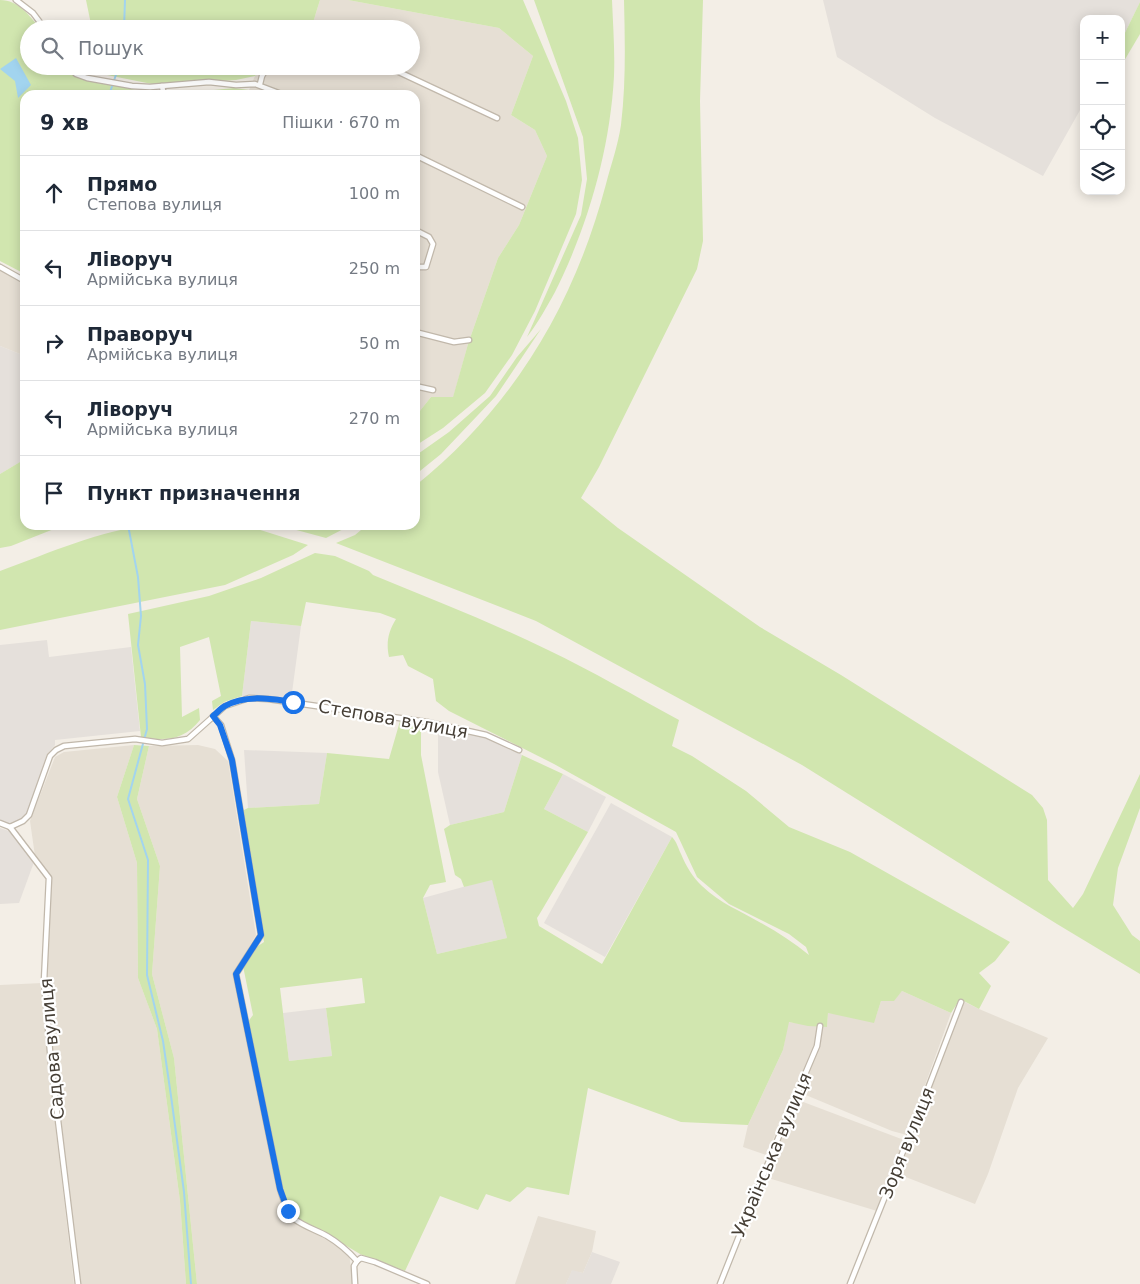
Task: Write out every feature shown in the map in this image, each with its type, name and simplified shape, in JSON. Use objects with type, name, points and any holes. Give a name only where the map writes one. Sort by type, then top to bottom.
[{"type":"street","points":[[16,0],[38,20]]},
{"type":"street","points":[[78,75],[132,86],[215,82],[236,85],[260,84],[273,90]]},
{"type":"street","points":[[260,84],[263,75]]},
{"type":"street","points":[[405,75],[497,118]]},
{"type":"street","points":[[162,86],[163,90]]},
{"type":"street","points":[[420,157],[522,207]]},
{"type":"street","points":[[420,232],[429,237],[433,244],[426,267],[420,267]]},
{"type":"street","points":[[0,267],[20,277]]},
{"type":"street","points":[[420,333],[454,342],[469,340]]},
{"type":"street","points":[[420,387],[433,390]]},
{"type":"street","name":"Степова вулиця","points":[[10,826],[23,821],[29,814],[50,756],[56,750],[64,746],[134,739],[162,743],[188,739],[225,706],[249,698],[268,699],[426,722],[486,735],[519,750]]},
{"type":"street","points":[[213,716],[220,725],[232,760],[261,935],[236,974],[280,1189],[288,1211],[293,1218],[348,1250],[357,1261]]},
{"type":"street","points":[[0,823],[10,826]]},
{"type":"street","name":"Садова вулиця","points":[[10,826],[49,878],[44,981],[51,1063],[78,1284]]},
{"type":"street","name":"Зоря вулиця","points":[[850,1284],[961,1002]]},
{"type":"street","name":"Українська вулиця","points":[[720,1284],[766,1166],[817,1046],[820,1026]]},
{"type":"street","points":[[355,1284],[354,1266],[361,1258],[428,1284]]},
{"type":"shaded area","points":[[320,0],[348,0],[499,28],[533,56],[511,115],[535,130],[547,156],[519,225],[498,258],[468,344],[453,398],[431,397],[420,411],[420,90],[249,90],[256,75],[420,75],[420,20],[314,20]]},
{"type":"shaded area","points":[[823,0],[1140,0],[1125,33],[1125,15],[1080,15],[1080,110],[1043,176],[935,118],[837,57]]},
{"type":"shaded area","points":[[0,269],[20,279],[20,354],[0,346]]},
{"type":"shaded area","points":[[0,346],[20,354],[20,462],[0,474]]},
{"type":"shaded area","points":[[251,621],[301,626],[291,700],[268,696],[242,696]]},
{"type":"shaded area","points":[[47,640],[49,657],[131,647],[140,731],[55,740],[55,745],[47,754],[30,808],[16,824],[4,823],[0,821],[0,645]]},
{"type":"shaded area","points":[[438,728],[486,736],[522,755],[504,812],[450,825],[438,772]]},
{"type":"shaded area","points":[[134,745],[117,797],[137,863],[138,978],[157,1029],[180,1201],[186,1284],[79,1284],[53,1064],[46,982],[51,880],[35,856],[30,821],[55,757],[64,752]]},
{"type":"shaded area","points":[[198,745],[215,749],[228,761],[256,935],[234,973],[279,1189],[289,1218],[349,1253],[353,1284],[197,1284],[174,1058],[152,974],[160,866],[137,799],[149,746]]},
{"type":"shaded area","points":[[244,750],[327,753],[319,804],[248,808]]},
{"type":"shaded area","points":[[563,774],[606,797],[588,832],[544,809]]},
{"type":"shaded area","points":[[611,803],[672,837],[605,957],[544,923]]},
{"type":"shaded area","points":[[0,828],[9,831],[34,862],[19,903],[0,904]]},
{"type":"shaded area","points":[[492,879],[507,938],[437,954],[423,898]]},
{"type":"shaded area","points":[[42,983],[48,1065],[74,1284],[0,1284],[0,985]]},
{"type":"shaded area","points":[[902,991],[951,1013],[907,1135],[892,1131],[801,1093],[819,1047],[821,1026],[827,1027],[828,1013],[876,1016],[881,1001],[894,1000]]},
{"type":"shaded area","points":[[963,1001],[1048,1038],[1018,1088],[988,1174],[975,1204],[898,1174]]},
{"type":"shaded area","points":[[326,1008],[332,1056],[289,1061],[283,1013]]},
{"type":"shaded area","points":[[788,1022],[818,1026],[815,1046],[766,1155],[743,1147],[748,1125],[783,1050]]},
{"type":"shaded area","points":[[798,1100],[904,1140],[877,1211],[765,1177]]},
{"type":"shaded area","points":[[538,1216],[596,1231],[592,1252],[583,1273],[572,1271],[566,1284],[515,1284]]},
{"type":"shaded area","points":[[592,1252],[620,1262],[611,1284],[566,1284],[572,1270],[583,1273]]},
{"type":"green space","points":[[0,0],[18,6],[33,20],[20,20],[20,75],[76,75],[77,77],[136,90],[20,90],[20,271],[0,261]]},
{"type":"green space","points":[[86,0],[320,0],[314,20],[90,20]]},
{"type":"green space","points":[[348,0],[523,0],[566,101],[578,138],[582,180],[576,214],[535,311],[512,355],[485,393],[443,428],[420,443],[420,411],[431,397],[453,397],[468,344],[498,258],[519,225],[547,156],[535,130],[511,115],[533,56],[499,28]]},
{"type":"green space","points":[[534,0],[612,0],[614,76],[608,132],[595,187],[578,241],[555,292],[527,337],[581,215],[587,179],[583,137]]},
{"type":"green space","points":[[624,0],[703,0],[700,101],[703,241],[697,269],[599,467],[581,498],[618,528],[760,627],[841,675],[1032,795],[1043,808],[1047,820],[1048,880],[1073,908],[1083,894],[1140,774],[1140,808],[1118,868],[1113,905],[1132,935],[1140,941],[1140,974],[802,765],[536,621],[336,543],[355,535],[361,530],[420,530],[420,482],[482,423],[510,388],[535,351],[557,312],[593,228],[620,132],[623,110]]},
{"type":"green space","points":[[1140,2],[1140,34],[1125,59],[1125,33]]},
{"type":"green space","points":[[107,75],[256,75],[236,80],[157,85]]},
{"type":"green space","points":[[234,88],[249,90],[214,90]]},
{"type":"green space","points":[[541,329],[496,396],[441,454],[420,471],[420,452],[449,432],[490,396],[517,357]]},
{"type":"green space","points":[[20,462],[20,530],[51,530],[11,546],[0,548],[0,474]]},
{"type":"green space","points":[[122,530],[260,530],[308,545],[293,555],[225,585],[0,630],[0,571],[56,550]]},
{"type":"green space","points":[[296,530],[341,530],[326,538]]},
{"type":"green space","points":[[315,553],[335,556],[369,571],[373,575],[461,611],[581,666],[679,720],[672,746],[692,756],[746,791],[789,827],[850,852],[1010,942],[995,961],[979,973],[991,986],[979,1009],[960,999],[951,1013],[902,991],[894,1001],[881,1001],[874,1023],[828,1013],[827,1027],[789,1022],[783,1050],[748,1125],[681,1122],[588,1088],[569,1195],[527,1187],[510,1202],[486,1194],[478,1210],[440,1196],[405,1271],[360,1254],[297,1218],[288,1204],[279,1175],[247,1023],[253,1015],[243,966],[258,946],[264,942],[242,811],[248,808],[319,804],[327,753],[389,759],[400,721],[417,722],[421,725],[421,755],[446,882],[430,885],[423,898],[437,954],[507,938],[492,880],[464,887],[461,879],[455,875],[444,829],[450,825],[504,812],[522,755],[563,774],[544,809],[588,832],[537,918],[539,926],[602,964],[672,837],[690,871],[709,892],[723,902],[780,934],[809,955],[806,947],[789,934],[729,904],[697,877],[676,832],[554,764],[449,711],[436,701],[433,679],[408,666],[403,655],[389,657],[388,638],[396,619],[380,613],[306,602],[301,626],[251,621],[242,696],[224,702],[213,710],[212,701],[221,696],[209,637],[180,647],[182,717],[199,708],[200,720],[194,727],[180,736],[166,739],[141,737],[128,614],[209,596],[261,578]],"holes":[[[362,978],[365,1003],[326,1008],[332,1056],[289,1061],[280,988]]]},
{"type":"green space","points":[[134,745],[149,746],[137,799],[160,866],[152,974],[174,1058],[197,1284],[186,1284],[180,1201],[157,1029],[138,978],[137,863],[117,797]]},
{"type":"water","points":[[16,58],[20,65],[20,75],[25,75],[31,85],[26,90],[20,90],[18,98],[15,81],[0,69]]},
{"type":"waterway","points":[[124,20],[125,0]]},
{"type":"waterway","points":[[111,90],[116,75]]},
{"type":"waterway","points":[[129,530],[138,577],[141,616],[138,645],[145,684],[147,729],[128,799],[148,860],[147,975],[163,1041],[171,1096],[184,1192],[191,1284]]},
{"type":"route","points":[[288,1211],[280,1189],[236,974],[261,935],[232,760],[220,725],[213,716],[225,706],[249,698],[293,702]]}]
